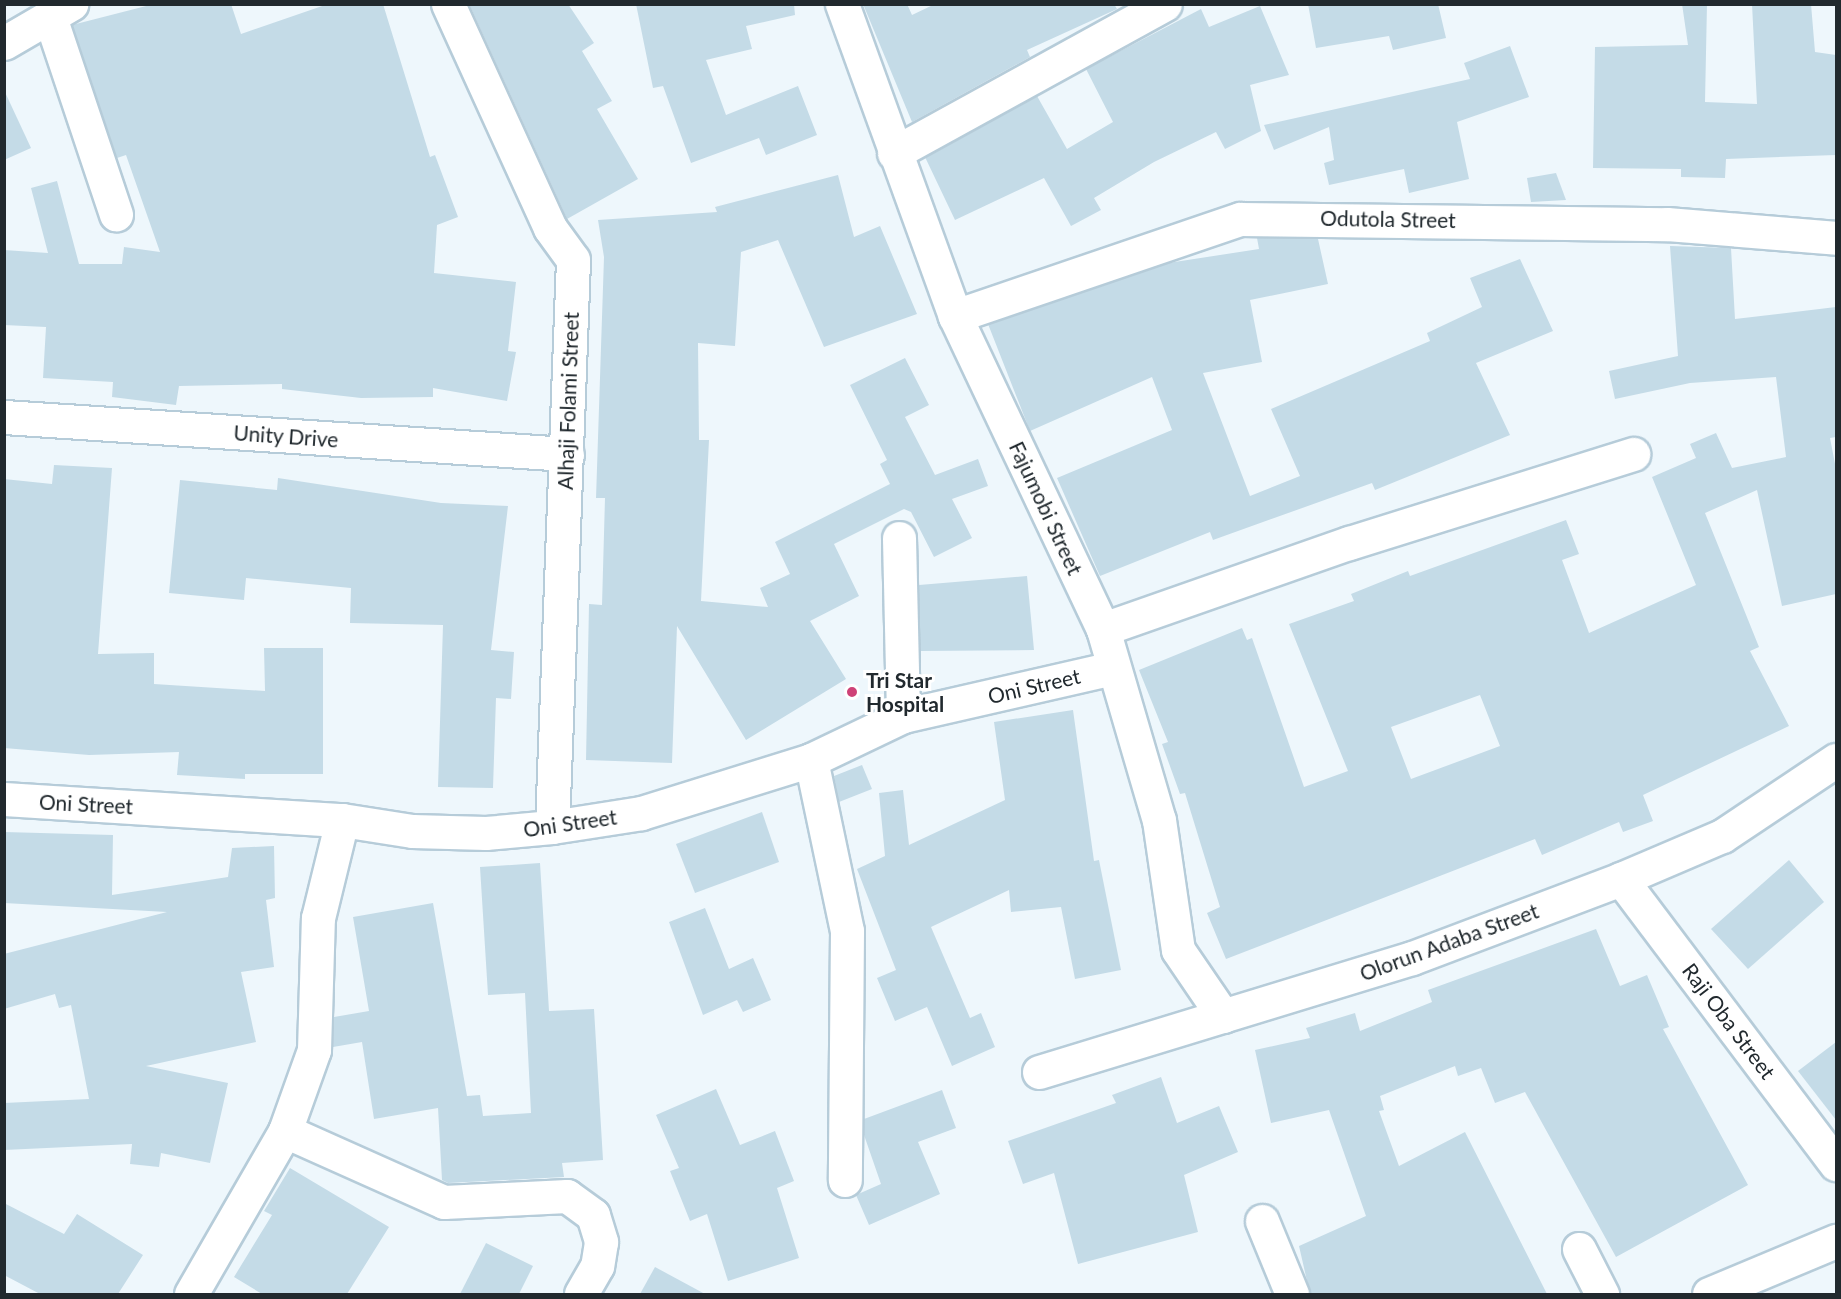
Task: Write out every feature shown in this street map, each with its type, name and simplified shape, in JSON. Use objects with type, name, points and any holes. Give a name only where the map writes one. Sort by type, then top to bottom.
[{"type":"street","name":"Alhaji Folami Street","points":[[448,4],[550,228],[573,260],[552,827]]},
{"type":"street","name":"Fajumobi Street","points":[[842,4],[894,153],[955,316],[1103,629],[1159,820],[1178,950],[1224,1016]]},
{"type":"street","points":[[894,153],[1165,4]]},
{"type":"street","points":[[4,43],[61,12],[116,214]]},
{"type":"street","name":"Odutola Street","points":[[955,316],[1240,219],[1667,224],[1836,238]]},
{"type":"street","name":"Unity Drive","points":[[4,417],[567,454]]},
{"type":"street","points":[[1103,629],[1349,543],[1633,454]]},
{"type":"street","points":[[899,538],[903,716]]},
{"type":"street","name":"Oni Street","points":[[4,800],[342,820],[412,831],[486,833],[552,827],[641,813],[811,760],[903,716],[1113,668]]},
{"type":"street","points":[[811,760],[847,931],[845,1180]]},
{"type":"street","name":"Olorun Adaba Street","points":[[1039,1072],[1412,958],[1620,879],[1722,836],[1836,760]]},
{"type":"street","points":[[202,1291],[285,1131],[314,1050],[318,918],[342,820]]},
{"type":"street","name":"Raji Oba Street","points":[[1620,879],[1836,1164]]},
{"type":"street","points":[[285,1131],[444,1202],[567,1196],[593,1215],[601,1242],[597,1266],[581,1294]]},
{"type":"street","points":[[1262,1221],[1292,1294]]},
{"type":"street","points":[[1709,1294],[1836,1241]]},
{"type":"street","points":[[1578,1249],[1602,1294]]},
{"type":"building","points":[[154,4],[231,4],[241,34],[328,4],[383,4],[430,157],[435,155],[458,217],[437,225],[434,273],[516,282],[508,351],[516,352],[507,401],[433,388],[433,397],[361,398],[282,389],[282,384],[179,386],[176,405],[112,397],[113,382],[43,378],[46,327],[4,325],[4,250],[48,253],[31,188],[57,181],[79,264],[122,264],[124,247],[160,252],[126,155],[117,158],[72,25]]},
{"type":"building","points":[[469,4],[568,4],[594,43],[582,51],[612,101],[597,109],[638,179],[567,219]]},
{"type":"building","points":[[636,4],[794,4],[795,15],[746,26],[752,49],[706,60],[726,115],[798,86],[817,135],[766,155],[759,138],[691,163],[663,86],[653,88]]},
{"type":"building","points":[[863,4],[907,4],[912,15],[935,4],[1114,4],[1117,9],[1027,50],[1030,57],[912,122]]},
{"type":"building","points":[[1308,4],[1438,4],[1446,38],[1393,50],[1389,36],[1316,48]]},
{"type":"building","points":[[1682,4],[1707,4],[1705,102],[1757,104],[1752,4],[1811,4],[1815,52],[1836,55],[1836,155],[1726,159],[1725,178],[1681,177],[1681,169],[1593,168],[1595,47],[1688,45]]},
{"type":"building","points":[[1260,6],[1289,75],[1250,85],[1261,131],[1225,149],[1216,132],[1154,162],[1094,198],[1101,210],[1071,226],[1044,178],[955,220],[925,157],[1037,96],[1067,149],[1113,122],[1086,69],[1201,9],[1209,27]]},
{"type":"building","points":[[1510,46],[1529,97],[1457,122],[1469,179],[1409,193],[1404,169],[1329,185],[1324,163],[1334,160],[1329,127],[1274,150],[1264,125],[1470,79],[1464,63]]},
{"type":"building","points":[[4,90],[31,148],[4,160]]},
{"type":"building","points":[[1556,173],[1566,200],[1531,202],[1527,178]]},
{"type":"building","points":[[838,175],[854,237],[880,226],[917,314],[824,347],[778,240],[741,252],[735,346],[698,343],[699,440],[709,440],[701,601],[768,607],[760,588],[790,574],[775,542],[890,484],[880,464],[887,460],[850,385],[905,358],[929,405],[905,417],[935,475],[978,459],[988,486],[952,499],[972,538],[934,557],[911,512],[904,509],[834,544],[859,596],[810,621],[846,679],[746,740],[677,626],[672,763],[586,760],[589,604],[602,605],[605,498],[596,498],[604,257],[598,220],[717,212],[715,207]]},
{"type":"building","points":[[1257,238],[1318,239],[1328,284],[1250,300],[1262,362],[1203,373],[1250,496],[1300,476],[1271,409],[1430,341],[1427,333],[1482,307],[1470,278],[1520,259],[1553,331],[1476,363],[1510,435],[1375,490],[1372,483],[1213,540],[1210,532],[1100,576],[1057,478],[1172,430],[1152,377],[1030,431],[988,324],[1168,263],[1259,249]]},
{"type":"building","points":[[1670,246],[1731,248],[1735,319],[1836,307],[1836,437],[1830,438],[1836,469],[1836,594],[1782,606],[1757,490],[1705,513],[1759,647],[1750,651],[1789,726],[1643,795],[1653,821],[1623,832],[1619,822],[1542,855],[1535,839],[1226,959],[1207,913],[1220,907],[1185,793],[1180,794],[1162,744],[1168,742],[1139,670],[1242,628],[1247,640],[1252,638],[1304,787],[1348,771],[1289,624],[1354,601],[1351,594],[1408,571],[1410,576],[1566,520],[1579,554],[1562,560],[1589,633],[1696,585],[1652,477],[1696,458],[1690,444],[1716,433],[1732,468],[1786,457],[1776,377],[1690,383],[1615,399],[1609,371],[1678,356]],"holes":[[[1480,695],[1500,746],[1411,779],[1391,727]]]},
{"type":"building","points":[[54,465],[112,468],[98,654],[154,653],[154,684],[265,691],[264,648],[323,648],[323,774],[245,774],[245,779],[177,775],[179,752],[89,755],[4,748],[4,479],[52,484]]},
{"type":"building","points":[[278,478],[441,503],[508,506],[491,650],[514,652],[511,699],[496,698],[493,788],[438,787],[443,625],[350,623],[351,588],[246,578],[244,600],[169,593],[180,480],[277,490]]},
{"type":"building","points":[[1027,576],[1034,650],[920,651],[919,585]]},
{"type":"building","points":[[1073,710],[1094,861],[1099,860],[1121,970],[1075,979],[1061,907],[1011,912],[1009,890],[931,927],[970,1018],[981,1013],[995,1047],[952,1066],[927,1007],[895,1021],[877,978],[896,970],[857,869],[885,856],[879,793],[903,790],[909,845],[1005,800],[994,722]]},
{"type":"building","points":[[862,765],[872,789],[839,802],[834,776]]},
{"type":"building","points":[[762,812],[779,862],[695,893],[676,844]]},
{"type":"building","points":[[4,832],[113,835],[112,895],[228,877],[232,848],[274,846],[275,898],[266,900],[274,967],[241,972],[256,1042],[146,1066],[228,1083],[210,1163],[161,1153],[159,1167],[130,1164],[132,1144],[4,1150],[4,1103],[89,1099],[71,1005],[59,1008],[55,994],[4,1009],[4,954],[167,912],[4,903]]},
{"type":"building","points":[[1789,860],[1824,902],[1748,969],[1711,929]]},
{"type":"building","points":[[540,863],[549,1011],[594,1009],[603,1160],[562,1163],[564,1177],[448,1183],[442,1180],[438,1108],[374,1119],[362,1042],[333,1047],[334,1017],[369,1011],[353,917],[433,903],[467,1096],[480,1095],[483,1116],[531,1113],[525,993],[488,995],[480,867]]},
{"type":"building","points":[[705,908],[729,969],[753,958],[771,1000],[743,1012],[737,1000],[703,1015],[669,922]]},
{"type":"building","points":[[1596,929],[1620,986],[1647,975],[1669,1027],[1663,1029],[1748,1185],[1616,1257],[1525,1092],[1495,1103],[1481,1068],[1458,1076],[1455,1066],[1380,1096],[1384,1110],[1379,1111],[1399,1166],[1465,1132],[1547,1294],[1310,1294],[1299,1246],[1366,1216],[1329,1110],[1271,1123],[1255,1050],[1310,1038],[1306,1028],[1355,1013],[1360,1031],[1432,1002],[1428,990]]},
{"type":"building","points":[[1836,1042],[1836,1120],[1798,1071]]},
{"type":"building","points":[[1161,1077],[1177,1123],[1219,1106],[1238,1152],[1184,1175],[1198,1232],[1078,1264],[1054,1173],[1023,1184],[1008,1141],[1116,1103],[1112,1095]]},
{"type":"building","points":[[716,1089],[740,1145],[775,1131],[794,1181],[777,1188],[799,1258],[728,1281],[707,1214],[690,1221],[670,1171],[679,1168],[656,1115]]},
{"type":"building","points":[[942,1090],[956,1128],[918,1142],[940,1194],[869,1225],[856,1195],[881,1184],[864,1135],[864,1119]]},
{"type":"building","points":[[290,1168],[389,1227],[347,1294],[262,1294],[234,1277],[272,1215],[264,1211]]},
{"type":"building","points":[[4,1203],[64,1234],[77,1214],[143,1255],[118,1294],[40,1294],[4,1275]]},
{"type":"building","points":[[486,1243],[533,1266],[519,1294],[460,1294]]},
{"type":"building","points":[[655,1267],[705,1294],[640,1294]]},
{"type":"place","name":"Tri Star Hospital","points":[[852,692]]}]
